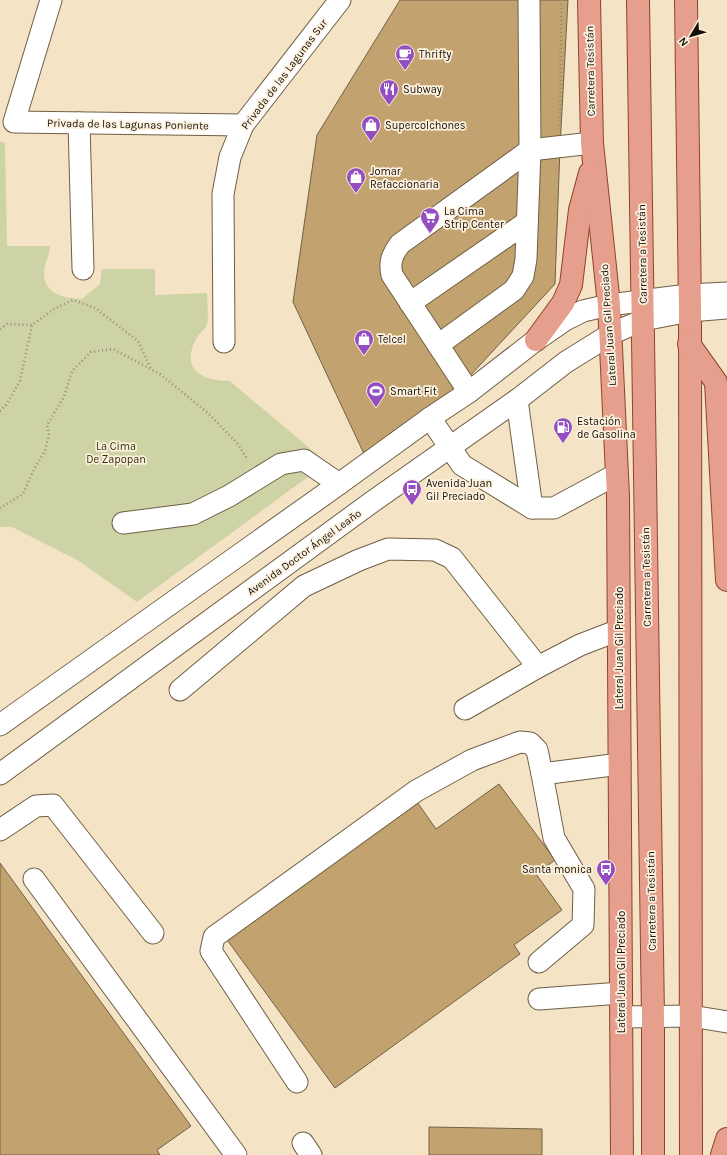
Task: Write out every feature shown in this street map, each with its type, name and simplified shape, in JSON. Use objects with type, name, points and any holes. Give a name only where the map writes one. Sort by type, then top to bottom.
[{"type":"main road","name":"Carretera Tesistán","points":[[589,0],[592,152]]},
{"type":"main road","name":"Carretera a Tesistán","points":[[638,0],[653,1017],[653,1155]]},
{"type":"main road","points":[[686,0],[689,303],[691,1155]]},
{"type":"main road","name":"Lateral Juan Gil Preciado","points":[[592,152],[609,305],[617,474],[622,1155]]},
{"type":"main road","points":[[536,340],[563,303],[571,284],[580,210],[592,152]]},
{"type":"main road","points":[[689,344],[716,382],[727,580]]},
{"type":"main road","points":[[722,1155],[727,1139]]},
{"type":"street","name":"Privada de las Lagunas Poniente","points":[[51,0],[14,122],[243,125]]},
{"type":"street","name":"Privada de las Lagunas Sur","points":[[224,342],[223,194],[230,157],[243,125],[340,0]]},
{"type":"street","points":[[438,345],[514,290],[523,276],[530,150],[529,0]]},
{"type":"street","points":[[79,123],[83,269]]},
{"type":"street","points":[[469,392],[392,275],[389,264],[393,254],[400,244],[530,150],[560,147],[592,152]]},
{"type":"street","points":[[410,303],[527,222]]},
{"type":"street","points":[[0,725],[346,480],[430,418],[469,392],[536,340],[566,320],[583,311],[609,305],[643,310],[689,303],[727,293]]},
{"type":"street","points":[[689,303],[727,308]]},
{"type":"street","name":"Avenida Doctor Ángel Leaño","points":[[3,766],[517,400],[566,362],[611,334],[643,310]]},
{"type":"street","points":[[517,400],[532,508]]},
{"type":"street","points":[[430,418],[462,464],[532,508],[554,508],[617,474]]},
{"type":"street","points":[[123,523],[193,514],[229,496],[281,464],[304,460],[346,480],[372,502]]},
{"type":"street","points":[[180,690],[304,586],[360,560],[388,549],[435,550],[452,558],[538,667]]},
{"type":"street","points":[[465,709],[538,667],[580,645],[619,630]]},
{"type":"street","points":[[297,1082],[211,951],[214,937],[416,791],[472,760],[520,742],[530,743],[537,750],[554,838],[584,889],[583,925],[539,962]]},
{"type":"street","points":[[542,774],[620,764]]},
{"type":"street","points":[[0,830],[36,806],[53,805],[153,933]]},
{"type":"street","points":[[34,879],[236,1155]]},
{"type":"street","points":[[539,999],[621,993]]},
{"type":"street","points":[[621,1017],[691,1016],[727,1022]]},
{"type":"path","points":[[560,147],[561,0]]},
{"type":"path","points":[[0,329],[7,324],[32,325],[54,309],[72,300],[95,308],[138,341],[152,370]]},
{"type":"path","points":[[0,411],[7,404],[20,381],[32,325]]},
{"type":"path","points":[[0,508],[23,494],[34,469],[45,451],[49,435],[47,425],[64,397],[72,371],[91,352],[113,349],[160,374],[209,414],[237,443],[259,478]]},
{"type":"green space","name":"La Cima De Zapopan","points":[[0,141],[5,143],[7,246],[50,246],[44,274],[45,282],[53,292],[66,297],[82,299],[100,284],[102,269],[155,269],[155,295],[207,293],[207,324],[197,337],[192,350],[192,366],[196,372],[211,379],[230,381],[327,463],[137,602],[79,561],[12,527],[0,527]]},
{"type":"building","name":"La Cima Strip Center","points":[[400,0],[568,0],[560,147],[555,284],[455,392],[365,456],[293,302],[317,135]]},
{"type":"building","points":[[499,784],[555,860],[536,874],[562,910],[514,945],[520,954],[335,1088],[225,937],[415,799],[436,829]]},
{"type":"building","points":[[0,863],[191,1126],[157,1150],[160,1155],[0,1155]]},
{"type":"building","points":[[429,1127],[542,1129],[542,1155],[429,1155]]},
{"type":"place","name":"Thrifty","points":[[405,71]]},
{"type":"place","name":"Subway","points":[[389,106]]},
{"type":"place","name":"Supercolchones","points":[[371,142]]},
{"type":"place","name":"Jomar Refaccionaria","points":[[356,194]]},
{"type":"place","name":"La Cima Strip Center","points":[[430,234]]},
{"type":"place","name":"Telcel","points":[[364,356]]},
{"type":"place","name":"Smart Fit","points":[[376,408]]},
{"type":"place","name":"Estación de Gasolina","points":[[563,444]]},
{"type":"place","name":"Avenida Juan Gil Preciado","points":[[412,506]]},
{"type":"place","name":"Santa monica","points":[[606,886]]}]
